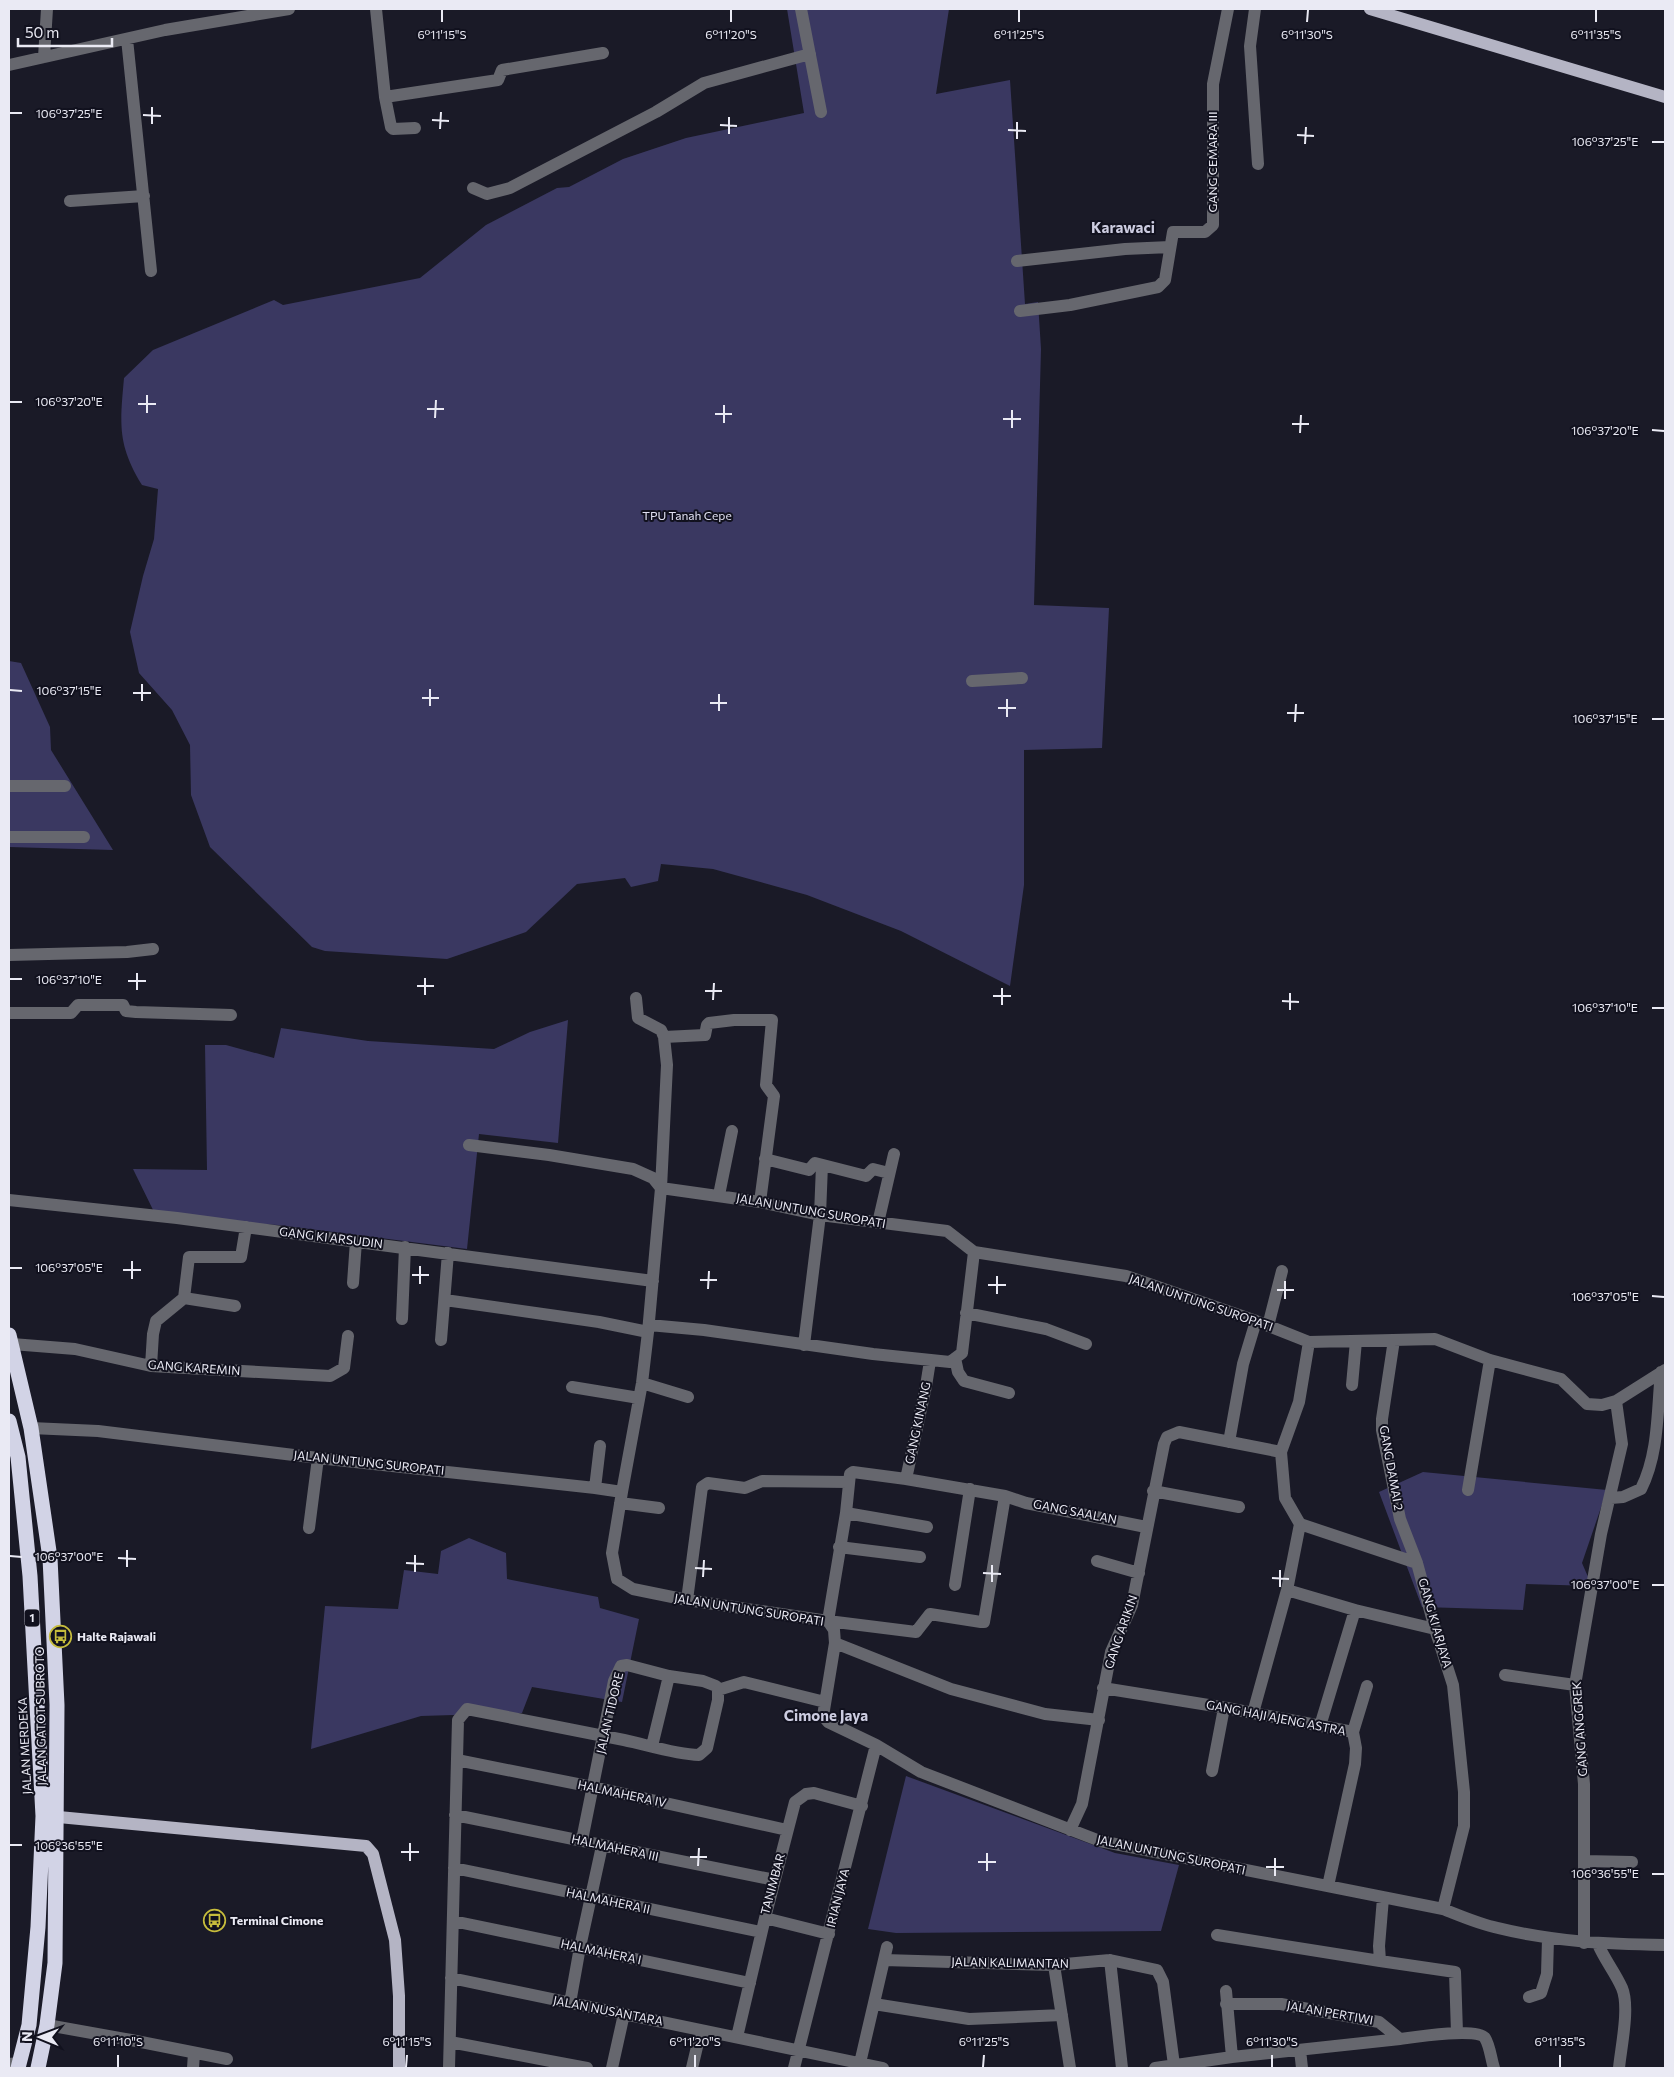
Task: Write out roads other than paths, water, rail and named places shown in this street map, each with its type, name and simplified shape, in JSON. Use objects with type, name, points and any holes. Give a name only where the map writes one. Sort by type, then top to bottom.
[{"type":"highway","name":"JALAN GATOT SUBROTO","points":[[10,1340],[31,1428],[50,1558],[57,1705],[50,1816],[55,1963],[47,2025],[38,2068]]},
{"type":"highway","name":"JALAN MERDEKA","points":[[9,1421],[18,1457],[50,1816],[29,2025],[15,2065]]},
{"type":"main road","points":[[1370,9],[1665,97]]},
{"type":"main road","points":[[50,1816],[366,1846],[372,1854],[395,1940],[398,1979],[399,2068]]},
{"type":"street","points":[[44,57],[49,9]]},
{"type":"street","points":[[9,65],[164,30],[286,9]]},
{"type":"street","points":[[376,9],[385,97],[392,128],[414,128]]},
{"type":"street","points":[[801,9],[821,112]]},
{"type":"street","name":"GANG CEMARA III","points":[[1170,247],[1173,232],[1205,232],[1213,225],[1213,84],[1228,9]]},
{"type":"street","points":[[1255,9],[1250,46],[1258,164]]},
{"type":"street","points":[[127,39],[151,271]]},
{"type":"street","points":[[385,97],[498,80],[502,70],[603,52]]},
{"type":"street","points":[[473,188],[487,194],[510,188],[656,112],[704,83],[810,54]]},
{"type":"street","points":[[70,201],[144,196]]},
{"type":"street","points":[[1017,261],[1125,249],[1170,247],[1165,280],[1158,287],[1070,305],[1020,311]]},
{"type":"street","points":[[972,682],[1022,678]]},
{"type":"street","points":[[9,786],[65,786]]},
{"type":"street","points":[[9,837],[84,837]]},
{"type":"street","points":[[9,955],[128,952],[153,949]]},
{"type":"street","points":[[636,998],[638,1018],[661,1030],[664,1037],[667,1065],[661,1188],[649,1329],[640,1398],[621,1498],[659,1508]]},
{"type":"street","points":[[9,1013],[70,1013],[78,1005],[123,1005],[126,1011],[136,1012],[232,1015]]},
{"type":"street","points":[[664,1037],[705,1035],[707,1024],[709,1023],[734,1020],[772,1020],[766,1085],[774,1096],[760,1202]]},
{"type":"street","points":[[719,1195],[732,1131]]},
{"type":"street","points":[[469,1145],[633,1168],[653,1178],[661,1188]]},
{"type":"street","points":[[878,1223],[894,1154]]},
{"type":"street","points":[[765,1159],[809,1170],[814,1163],[866,1176],[873,1169],[889,1173]]},
{"type":"street","points":[[804,1345],[820,1215],[822,1164]]},
{"type":"street","name":"JALAN UNTUNG SUROPATI","points":[[661,1188],[719,1195],[820,1215],[947,1231],[974,1252],[1126,1276],[1256,1321],[1309,1342],[1436,1339],[1490,1360],[1561,1380],[1587,1404],[1602,1405],[1616,1401],[1663,1371]]},
{"type":"street","name":"GANG KI ARSUDIN","points":[[9,1200],[405,1247],[652,1281]]},
{"type":"street","points":[[150,1366],[156,1321],[184,1298],[189,1257],[241,1257],[246,1227]]},
{"type":"street","points":[[354,1283],[356,1241]]},
{"type":"street","points":[[402,1319],[405,1247]]},
{"type":"street","points":[[444,1300],[649,1329],[704,1330],[804,1345],[950,1362],[962,1353],[974,1252]]},
{"type":"street","points":[[440,1340],[448,1253]]},
{"type":"street","points":[[1268,1326],[1282,1271]]},
{"type":"street","points":[[184,1298],[235,1306]]},
{"type":"street","points":[[966,1313],[1046,1328],[1086,1344]]},
{"type":"street","points":[[1229,1442],[1243,1364],[1256,1321]]},
{"type":"street","name":"GANG KAREMIN","points":[[10,1340],[76,1349],[150,1366],[330,1376],[344,1368],[348,1336]]},
{"type":"street","name":"GANG DAMAI 2","points":[[1394,1340],[1382,1430],[1400,1520],[1418,1563]]},
{"type":"street","points":[[1352,1384],[1356,1341]]},
{"type":"street","points":[[1253,1713],[1287,1590],[1300,1524],[1285,1498],[1281,1452],[1299,1402],[1309,1342]]},
{"type":"street","points":[[955,1358],[958,1372],[964,1381],[1009,1393]]},
{"type":"street","name":"GANG KINANG","points":[[848,1482],[850,1474],[853,1472],[906,1479],[930,1360]]},
{"type":"street","points":[[1468,1490],[1490,1360]]},
{"type":"street","points":[[1611,1498],[1622,1497],[1641,1489],[1650,1472],[1663,1371]]},
{"type":"street","points":[[642,1383],[688,1397]]},
{"type":"street","points":[[572,1387],[640,1398]]},
{"type":"street","name":"GANG ANGGREK","points":[[1584,1943],[1584,1784],[1575,1685],[1601,1534],[1611,1498],[1622,1444],[1616,1401]]},
{"type":"street","name":"JALAN UNTUNG SUROPATI","points":[[31,1428],[98,1431],[318,1458],[595,1488],[621,1498],[612,1553],[617,1578],[633,1589],[687,1600],[828,1621],[834,1630],[835,1643],[823,1716],[828,1722],[876,1745],[921,1772],[1100,1841],[1443,1909],[1496,1928],[1548,1938],[1598,1944],[1665,1945]]},
{"type":"street","name":"GANG ARIKIN","points":[[1070,1830],[1082,1804],[1100,1720],[1103,1688],[1111,1652],[1132,1605],[1153,1491],[1167,1437],[1179,1432],[1281,1452]]},
{"type":"street","points":[[595,1488],[600,1446]]},
{"type":"street","points":[[309,1528],[318,1458]]},
{"type":"street","name":"GANG SAALAN","points":[[906,1479],[970,1489],[1146,1527]]},
{"type":"street","points":[[687,1600],[702,1487],[708,1483],[745,1488],[762,1481],[848,1482],[846,1513],[828,1621],[916,1632],[930,1614],[984,1622],[1005,1496]]},
{"type":"street","points":[[955,1585],[970,1489]]},
{"type":"street","points":[[1153,1491],[1239,1507]]},
{"type":"street","points":[[846,1513],[927,1527]]},
{"type":"street","name":"GANG KI ARJAYA","points":[[1300,1524],[1418,1563],[1435,1629],[1453,1685],[1464,1792],[1464,1826],[1443,1909]]},
{"type":"street","points":[[839,1547],[920,1557]]},
{"type":"street","points":[[1098,1561],[1139,1573]]},
{"type":"street","points":[[1287,1590],[1355,1610],[1435,1629]]},
{"type":"street","points":[[1320,1726],[1355,1610]]},
{"type":"street","points":[[835,1643],[951,1689],[1045,1714],[1100,1720]]},
{"type":"street","name":"JALAN TIDORE","points":[[582,1840],[614,1681],[621,1666],[626,1665],[703,1682],[711,1684],[718,1690]]},
{"type":"street","points":[[1505,1675],[1575,1685]]},
{"type":"street","points":[[652,1746],[669,1676]]},
{"type":"street","points":[[449,2068],[458,1720],[467,1709],[689,1754],[699,1754],[707,1748],[718,1690],[744,1682],[825,1702]]},
{"type":"street","points":[[1353,1732],[1367,1686]]},
{"type":"street","name":"GANG HAJI AJENG ASTRA","points":[[1103,1688],[1353,1732],[1356,1748],[1355,1764],[1328,1886]]},
{"type":"street","points":[[1212,1771],[1224,1708]]},
{"type":"street","name":"IRIAN JAYA","points":[[794,2068],[876,1745]]},
{"type":"street","name":"HALMAHERA IV","points":[[457,1760],[593,1787],[788,1830]]},
{"type":"street","name":"TANIMBAR","points":[[737,2037],[761,1932],[795,1802],[806,1794],[814,1793],[862,1806]]},
{"type":"street","name":"HALMAHERA III","points":[[455,1815],[775,1880]]},
{"type":"street","points":[[570,2003],[602,1846]]},
{"type":"street","points":[[1584,1861],[1632,1862]]},
{"type":"street","name":"HALMAHERA II","points":[[454,1868],[590,1898],[761,1932]]},
{"type":"street","points":[[1380,1960],[1382,1898]]},
{"type":"street","points":[[765,1918],[829,1934]]},
{"type":"street","name":"HALMAHERA I","points":[[453,1921],[750,1983]]},
{"type":"street","points":[[1217,1935],[1455,1972],[1457,2033]]},
{"type":"street","points":[[1529,1998],[1541,1993],[1547,1974],[1548,1938]]},
{"type":"street","points":[[1598,1944],[1603,1957],[1622,1989],[1625,2003],[1619,2068]]},
{"type":"street","points":[[860,2063],[887,1946]]},
{"type":"street","name":"JALAN KALIMANTAN","points":[[884,1960],[1054,1966],[1110,1960],[1157,1970],[1163,1982],[1174,2065]]},
{"type":"street","points":[[1110,1960],[1122,2068]]},
{"type":"street","points":[[1054,1966],[1070,2068]]},
{"type":"street","name":"JALAN NUSANTARA","points":[[450,1978],[883,2068]]},
{"type":"street","name":"JALAN PERTIWI","points":[[1232,2057],[1226,1997],[1281,2004],[1379,2022],[1400,2039]]},
{"type":"street","points":[[874,2004],[970,2019],[1062,2015]]},
{"type":"street","points":[[612,2068],[624,2014]]},
{"type":"street","points":[[47,2025],[227,2059]]},
{"type":"street","points":[[692,2068],[701,2030]]},
{"type":"street","points":[[1155,2068],[1232,2057],[1457,2033],[1480,2034],[1485,2038],[1494,2068]]},
{"type":"street","points":[[450,2042],[586,2068]]},
{"type":"street","points":[[1300,2050],[1302,2068]]},
{"type":"street","points":[[193,2068],[194,2053]]},
{"type":"place","name":"Halte Rajawali","points":[[61,1637]]},
{"type":"place","name":"Terminal Cimone","points":[[214,1921]]},
{"type":"district","name":"Karawaci","points":[[1123,228]]},
{"type":"district","name":"Cimone Jaya","points":[[826,1716]]},
{"type":"park label","name":"TPU Tanah Cepe","points":[[687,516]]}]
